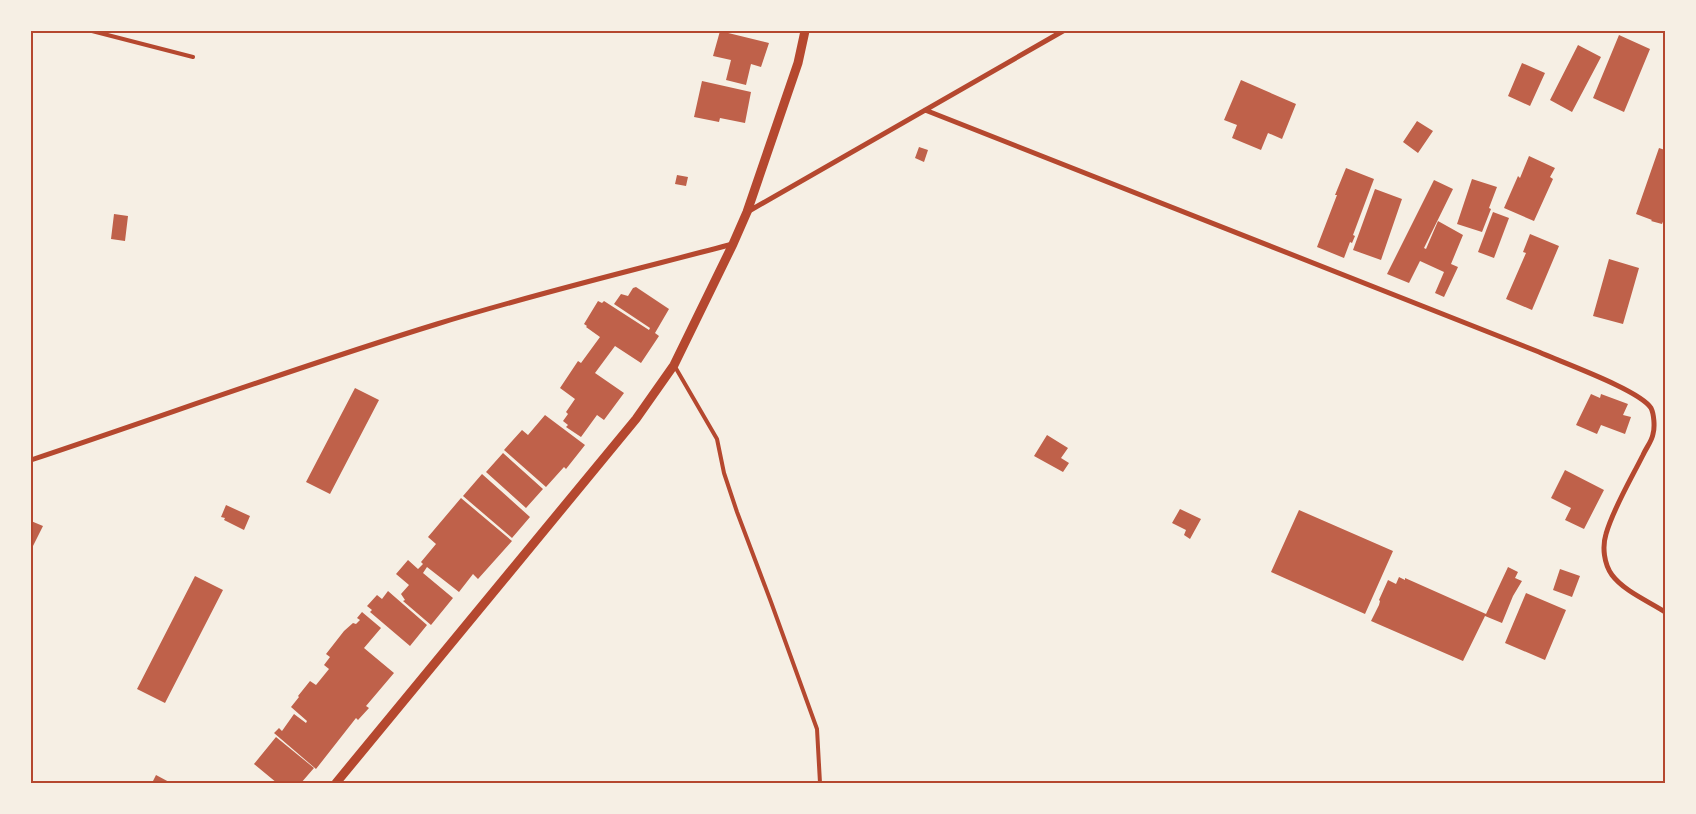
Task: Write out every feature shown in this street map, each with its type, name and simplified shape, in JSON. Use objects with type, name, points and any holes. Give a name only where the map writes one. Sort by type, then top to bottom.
[{"type":"street","points":[[336,783],[636,419],[674,365],[747,212],[798,63],[805,31]]},
{"type":"street","points":[[747,212],[1063,31]]},
{"type":"street","points":[[925,110],[1530,348],[1641,398],[1651,409],[1654,421],[1654,434],[1622,498],[1606,535],[1604,549],[1606,565],[1612,575],[1622,585],[1665,612]]},
{"type":"street","points":[[31,460],[437,324],[559,289],[733,244]]},
{"type":"lane","points":[[92,31],[193,56]]},
{"type":"lane","points":[[674,365],[717,439],[729,489],[817,729],[820,783]]},
{"type":"building","points":[[720,31],[769,43],[761,67],[751,64],[746,85],[726,80],[731,60],[713,56]]},
{"type":"building","points":[[1619,35],[1650,49],[1624,112],[1593,98]]},
{"type":"building","points":[[1578,45],[1601,57],[1572,112],[1550,100]]},
{"type":"building","points":[[1522,63],[1545,73],[1530,106],[1508,96]]},
{"type":"building","points":[[1241,80],[1296,104],[1282,139],[1268,133],[1261,150],[1232,138],[1237,125],[1224,120]]},
{"type":"building","points":[[702,81],[751,92],[745,123],[720,118],[719,122],[694,117]]},
{"type":"building","points":[[1417,121],[1433,131],[1418,153],[1403,142]]},
{"type":"building","points":[[919,147],[928,150],[924,162],[915,158]]},
{"type":"building","points":[[1659,148],[1665,150],[1665,217],[1662,224],[1636,214]]},
{"type":"building","points":[[1529,156],[1555,168],[1550,177],[1553,179],[1534,221],[1504,208]]},
{"type":"building","points":[[1346,168],[1374,179],[1353,235],[1355,236],[1352,243],[1350,242],[1344,258],[1317,247]]},
{"type":"building","points":[[677,175],[688,177],[686,186],[675,184]]},
{"type":"building","points":[[1472,179],[1497,187],[1482,232],[1457,224]]},
{"type":"building","points":[[1434,180],[1453,189],[1424,248],[1426,249],[1438,221],[1463,235],[1451,264],[1458,267],[1444,297],[1435,293],[1444,272],[1420,261],[1409,283],[1387,274]]},
{"type":"building","points":[[1375,189],[1402,199],[1381,260],[1353,250]]},
{"type":"building","points":[[1493,212],[1509,218],[1494,258],[1478,252]]},
{"type":"building","points":[[114,214],[128,216],[125,241],[111,239]]},
{"type":"building","points":[[1530,234],[1559,246],[1532,310],[1506,299],[1526,253],[1523,252]]},
{"type":"building","points":[[1609,259],[1639,268],[1623,324],[1593,316]]},
{"type":"building","points":[[636,287],[669,309],[655,333],[659,336],[641,363],[615,346],[595,373],[624,393],[604,420],[597,415],[581,437],[566,427],[568,425],[563,421],[568,414],[566,412],[575,399],[560,388],[578,361],[581,363],[600,337],[584,324],[598,301],[602,303],[604,301],[649,330],[650,328],[614,304],[621,294],[628,296],[633,288]]},
{"type":"building","points":[[355,388],[379,400],[330,494],[306,482]]},
{"type":"building","points":[[1591,394],[1600,398],[1601,394],[1628,404],[1623,415],[1631,417],[1625,434],[1601,425],[1597,434],[1576,425]]},
{"type":"building","points":[[545,415],[585,445],[566,469],[564,467],[546,487],[504,450],[522,430],[528,435]]},
{"type":"building","points":[[1047,435],[1068,448],[1061,458],[1069,463],[1063,472],[1034,456]]},
{"type":"building","points":[[503,453],[543,489],[526,508],[486,472]]},
{"type":"building","points":[[1565,470],[1604,490],[1584,529],[1565,520],[1571,508],[1551,498]]},
{"type":"building","points":[[482,474],[530,517],[512,538],[463,496]]},
{"type":"building","points":[[461,498],[512,541],[478,579],[473,574],[459,592],[427,567],[423,573],[453,598],[431,625],[403,601],[405,600],[401,594],[409,585],[396,574],[408,560],[418,569],[423,564],[421,562],[436,544],[428,537]]},
{"type":"building","points":[[226,505],[250,516],[244,530],[221,517]]},
{"type":"building","points":[[1180,509],[1201,519],[1190,539],[1184,535],[1186,530],[1172,523]]},
{"type":"building","points":[[1299,510],[1393,551],[1365,614],[1271,572]]},
{"type":"building","points":[[31,521],[43,526],[31,550]]},
{"type":"building","points":[[1508,567],[1518,572],[1515,578],[1522,581],[1513,596],[1502,623],[1485,616],[1463,661],[1371,621],[1388,580],[1396,584],[1399,577],[1486,614]]},
{"type":"building","points":[[1560,569],[1580,576],[1572,597],[1553,590]]},
{"type":"building","points":[[195,576],[223,590],[165,703],[137,689]]},
{"type":"building","points":[[388,591],[427,625],[410,646],[370,612],[372,610],[367,606],[377,595],[382,599]]},
{"type":"building","points":[[1526,593],[1566,610],[1545,660],[1505,643]]},
{"type":"building","points":[[362,612],[381,628],[364,648],[394,673],[366,706],[369,708],[358,720],[356,718],[316,769],[274,733],[279,728],[282,731],[294,714],[306,723],[307,721],[291,707],[310,681],[316,685],[329,669],[324,665],[330,657],[326,654],[344,631],[360,620],[357,618]]},
{"type":"building","points":[[276,737],[314,768],[301,783],[277,783],[254,764]]},
{"type":"building","points":[[156,775],[171,783],[152,783]]}]
